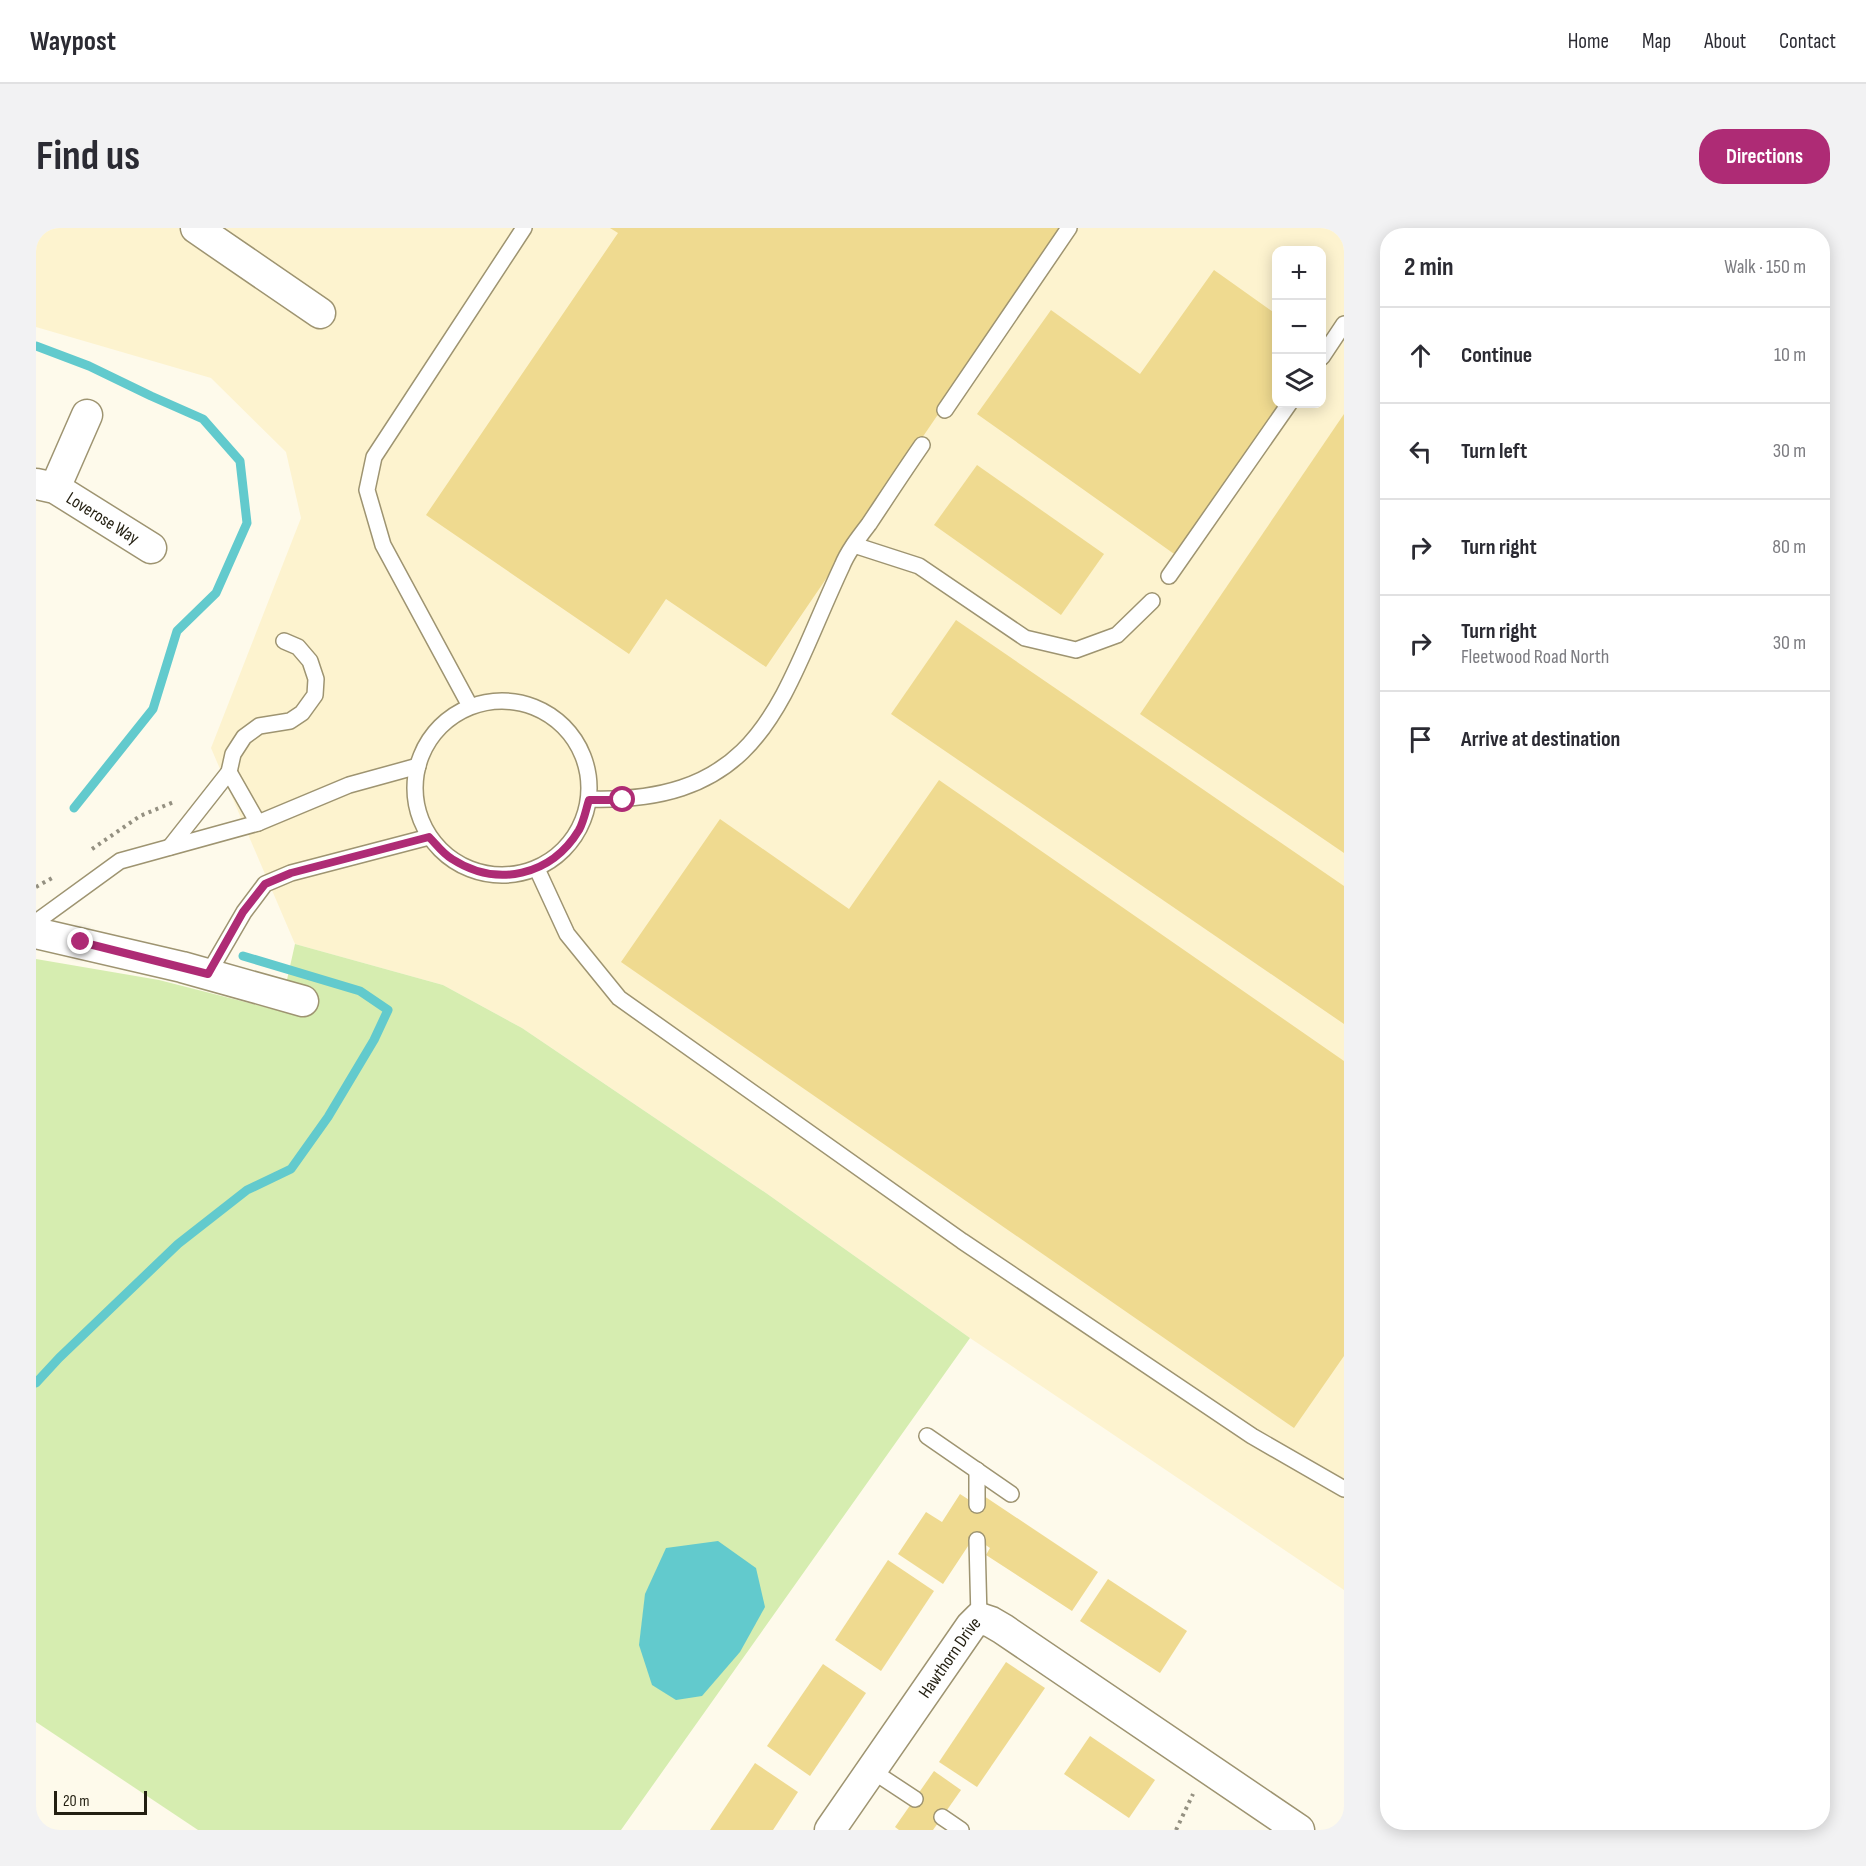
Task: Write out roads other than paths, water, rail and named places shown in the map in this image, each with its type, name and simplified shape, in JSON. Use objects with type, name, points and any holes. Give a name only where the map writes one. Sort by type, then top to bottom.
[{"type":"street","points":[[196,228],[320,313]]},
{"type":"street","name":"Loverose Way","points":[[87,415],[45,486],[151,548]]},
{"type":"street","points":[[36,933],[104,947],[303,1001]]},
{"type":"street","name":"Hawthorn Drive","points":[[830,1830],[971,1626],[979,1618],[1003,1629],[1299,1830]]},
{"type":"lane","points":[[470,706],[383,544],[367,490],[374,457],[524,228]]},
{"type":"lane","points":[[945,410],[1069,228]]},
{"type":"lane","points":[[1324,354],[1344,324]]},
{"type":"lane","points":[[1169,576],[1286,408]]},
{"type":"lane","points":[[589,800],[623,800],[669,792],[705,780],[730,764],[750,745],[771,717],[790,684],[843,563],[922,445]]},
{"type":"lane","points":[[854,545],[919,566],[1024,638],[1076,650],[1117,635],[1152,601]]},
{"type":"lane","points":[[170,847],[229,772],[233,754],[244,737],[259,726],[290,721],[302,713],[315,695],[316,679],[310,661],[298,647],[284,641]]},
{"type":"lane","points":[[500,700],[530,704],[557,719],[577,742],[588,769],[589,800],[580,828],[562,852],[537,869],[507,876],[477,872],[450,859],[429,837],[419,817],[414,796],[418,766],[425,745],[444,721],[470,706],[500,700]]},
{"type":"lane","points":[[36,922],[120,861],[258,823],[349,785],[418,766]]},
{"type":"lane","points":[[229,772],[258,823]]},
{"type":"lane","points":[[208,974],[243,912],[265,884],[291,873],[429,837]]},
{"type":"lane","points":[[537,869],[567,934],[619,998],[1020,1280],[1252,1436],[1344,1489]]},
{"type":"lane","points":[[927,1436],[1011,1494]]},
{"type":"lane","points":[[976,1470],[977,1505]]},
{"type":"lane","points":[[977,1540],[979,1618]]},
{"type":"lane","points":[[871,1770],[915,1799]]},
{"type":"lane","points":[[942,1817],[961,1830]]},
{"type":"water","points":[[718,1541],[756,1568],[765,1607],[740,1652],[702,1696],[676,1700],[652,1685],[639,1645],[645,1594],[666,1548]]},
{"type":"waterway","points":[[36,346],[89,366],[203,419],[240,461],[247,523],[216,593],[177,631],[153,709],[74,808]]},
{"type":"waterway","points":[[36,1383],[178,1244],[247,1190],[291,1169],[328,1117],[374,1040],[388,1010],[360,991],[243,956]]}]
